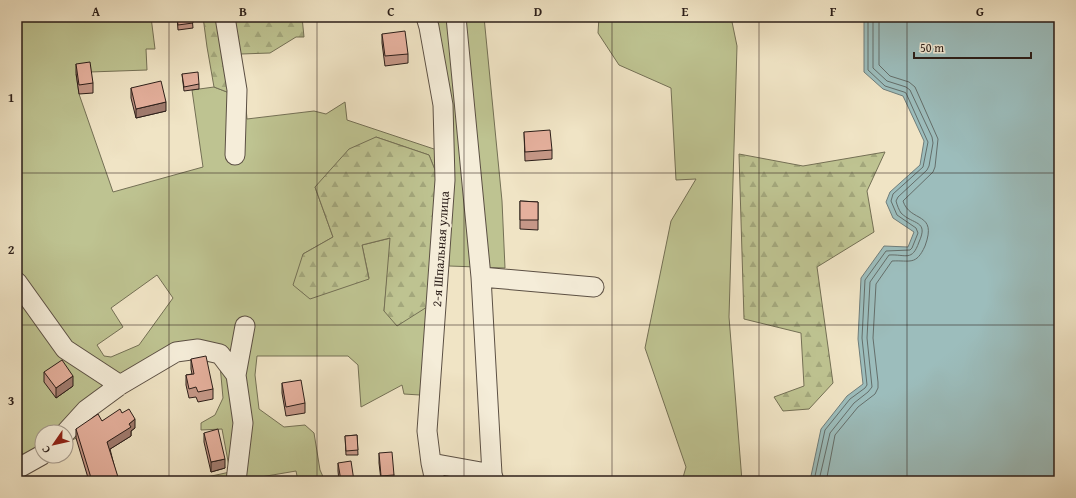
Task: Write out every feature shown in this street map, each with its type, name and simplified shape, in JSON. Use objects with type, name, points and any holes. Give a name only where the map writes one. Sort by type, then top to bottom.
[{"type":"street","points":[[225,17],[237,90],[235,155]]},
{"type":"street","name":"2-я Шпальная улица","points":[[426,17],[443,106],[445,180],[427,431],[433,472]]},
{"type":"street","points":[[433,472],[493,477],[481,277],[456,17]]},
{"type":"street","points":[[481,277],[594,287]]},
{"type":"street","points":[[17,282],[65,349],[120,385]]},
{"type":"street","points":[[236,481],[243,423],[236,375],[245,326]]},
{"type":"street","points":[[73,424],[86,410],[120,385],[176,352],[198,349],[220,354],[236,375]]},
{"type":"street","points":[[17,469],[34,459]]},
{"type":"green space","points":[[17,17],[151,17],[155,49],[146,49],[147,70],[90,72],[76,74],[79,94],[113,192],[203,167],[192,90],[214,87],[227,92],[244,86],[247,119],[314,111],[326,114],[345,102],[347,120],[437,150],[439,180],[429,155],[376,137],[315,187],[333,237],[303,254],[369,278],[362,245],[391,238],[384,311],[427,307],[420,395],[404,394],[402,385],[361,407],[358,365],[348,356],[257,356],[255,375],[259,409],[284,427],[305,425],[314,433],[320,470],[325,481],[298,481],[296,471],[243,481],[206,481],[207,477],[230,472],[222,429],[201,430],[201,423],[215,415],[223,398],[220,365],[207,356],[180,356],[87,413],[78,438],[74,439],[74,424],[34,424],[34,456],[23,457],[17,435]],"holes":[[[157,275],[173,298],[139,345],[111,357],[104,356],[97,345],[123,327],[111,308]]]},
{"type":"green space","points":[[203,17],[302,17],[304,37],[296,37],[270,53],[241,54],[244,86],[227,92],[214,87]]},
{"type":"green space","points":[[433,17],[484,17],[502,201],[505,268],[449,266],[450,108]]},
{"type":"green space","points":[[599,17],[731,17],[737,46],[729,317],[742,481],[682,481],[686,467],[645,348],[671,221],[696,179],[676,180],[671,88],[619,65],[598,33]]},
{"type":"green space","points":[[376,137],[429,155],[439,180],[427,307],[397,326],[384,311],[390,238],[362,245],[369,279],[310,299],[293,285],[303,254],[333,237],[315,187],[349,149]]},
{"type":"green space","points":[[885,152],[867,191],[874,232],[817,267],[833,383],[809,409],[783,411],[774,397],[804,386],[801,333],[744,319],[739,154],[803,166]]},
{"type":"water","points":[[864,17],[1059,17],[1059,481],[812,481],[811,476],[821,429],[847,396],[863,384],[858,339],[861,278],[884,246],[908,247],[914,232],[893,218],[886,202],[890,192],[920,165],[924,141],[903,96],[883,89],[864,72]]},
{"type":"building","points":[[177,17],[192,17],[193,23],[178,25]]},
{"type":"building","points":[[405,31],[408,54],[385,56],[382,34]]},
{"type":"building","points":[[90,62],[93,83],[79,85],[76,64]]},
{"type":"building","points":[[198,72],[199,84],[184,87],[182,74]]},
{"type":"building","points":[[161,81],[166,102],[136,109],[131,88]]},
{"type":"building","points":[[550,130],[552,150],[525,152],[524,132]]},
{"type":"building","points":[[520,201],[538,202],[538,220],[520,220]]},
{"type":"building","points":[[206,356],[213,389],[198,392],[196,387],[189,389],[186,375],[194,374],[191,359]]},
{"type":"building","points":[[62,360],[73,376],[56,388],[44,372]]},
{"type":"building","points":[[301,380],[305,403],[286,407],[282,383]]},
{"type":"building","points":[[120,409],[122,413],[129,409],[135,419],[129,424],[131,427],[107,442],[118,477],[106,481],[92,481],[76,429],[98,414],[102,421]]},
{"type":"building","points":[[218,429],[225,459],[211,462],[204,433]]},
{"type":"building","points":[[357,435],[358,450],[346,451],[345,436]]},
{"type":"building","points":[[392,452],[394,475],[381,476],[379,453]]},
{"type":"building","points":[[351,461],[354,481],[341,481],[338,463]]}]
